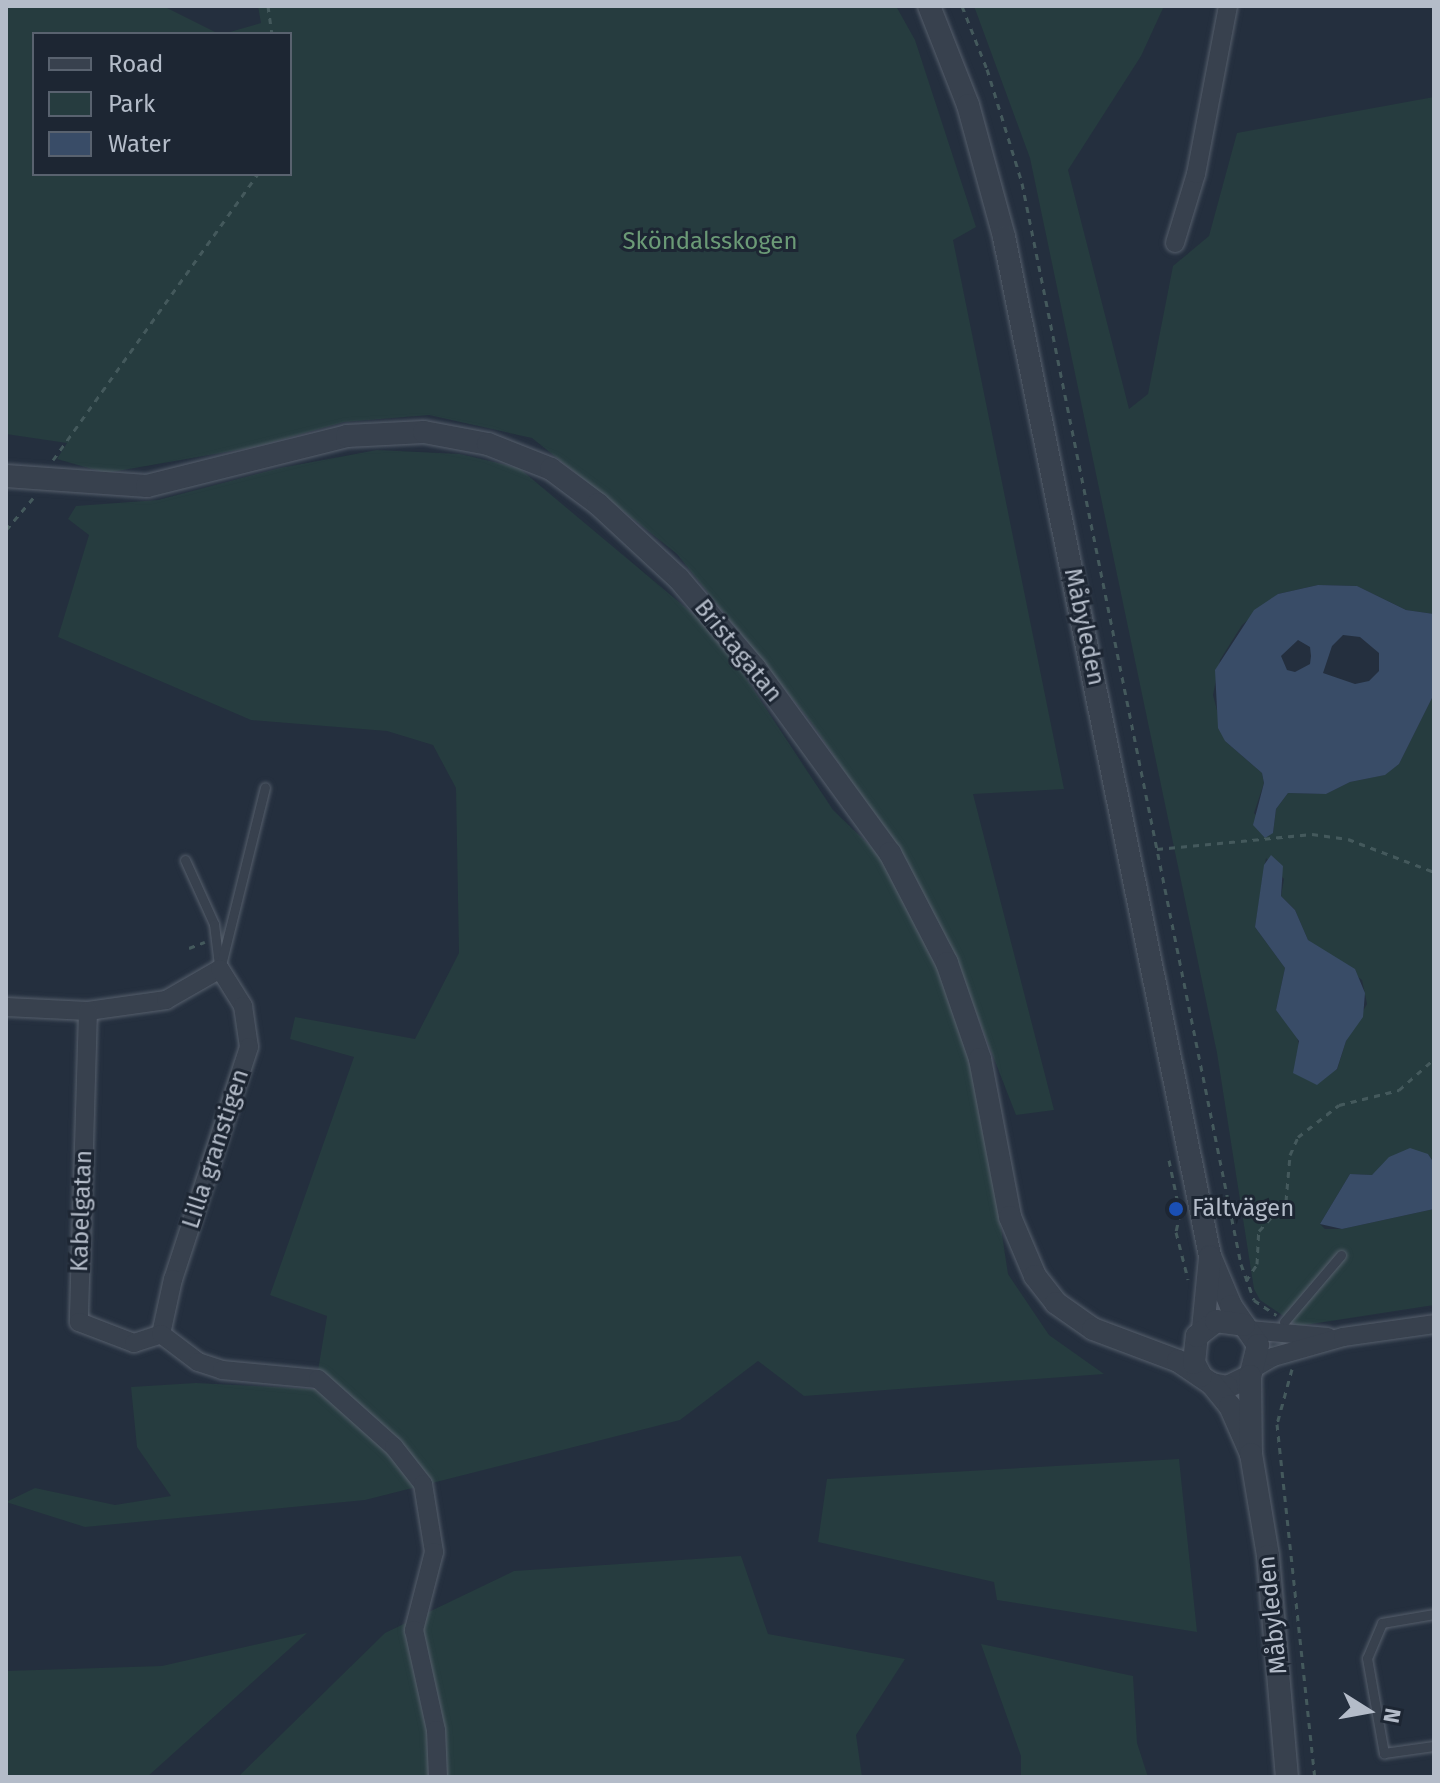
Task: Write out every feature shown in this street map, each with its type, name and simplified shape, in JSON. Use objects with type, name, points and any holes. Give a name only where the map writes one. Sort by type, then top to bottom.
[{"type":"street","name":"Måbyleden","points":[[929,6],[968,105],[1004,237],[1210,1256],[1258,1345],[1253,1372],[1251,1454],[1268,1556],[1287,1777]]},
{"type":"street","points":[[1175,243],[1196,174],[1228,6]]},
{"type":"street","name":"Bristagatan","points":[[6,476],[147,486],[347,436],[424,432],[488,444],[551,469],[598,504],[679,579],[755,668],[890,853],[947,963],[980,1059],[1010,1217],[1022,1252],[1056,1303],[1093,1329],[1178,1361],[1206,1380]]},
{"type":"street","points":[[6,1007],[88,1011],[166,1000],[220,969]]},
{"type":"street","name":"Lilla granstigen","points":[[161,1334],[173,1279],[249,1047],[243,1006],[220,969]]},
{"type":"street","name":"Kabelgatan","points":[[88,1011],[79,1322],[134,1343],[161,1334]]},
{"type":"street","name":"Måbyleden","points":[[1210,1256],[1194,1363],[1230,1406],[1251,1454]]},
{"type":"street","points":[[1200,1333],[1216,1321],[1247,1328],[1343,1337]]},
{"type":"street","points":[[1206,1380],[1227,1387],[1253,1372],[1343,1337],[1434,1324]]},
{"type":"street","name":"Bristagatan","points":[[1128,1342],[1159,1344],[1200,1333]]},
{"type":"street","points":[[161,1334],[198,1362],[222,1370],[318,1379],[394,1447],[423,1484],[434,1552],[414,1630],[436,1730],[438,1777]]},
{"type":"lane","points":[[220,969],[265,787]]},
{"type":"lane","points":[[185,860],[214,924],[220,969]]},
{"type":"lane","points":[[1284,1322],[1341,1255]]},
{"type":"lane","points":[[1434,1614],[1382,1623],[1367,1658],[1384,1753],[1434,1746]]},
{"type":"path","points":[[268,6],[272,32]]},
{"type":"path","points":[[962,6],[1005,120],[1022,183],[1241,1264]]},
{"type":"path","points":[[6,530],[34,497],[39,479],[257,176]]},
{"type":"path","points":[[1156,849],[1312,834],[1348,839],[1434,872]]},
{"type":"path","points":[[1246,1281],[1257,1264],[1259,1231],[1286,1201],[1290,1155],[1298,1137],[1339,1105],[1399,1090],[1434,1059]]},
{"type":"path","points":[[1169,1160],[1180,1213],[1176,1232],[1190,1288]]},
{"type":"path","points":[[1279,1440],[1315,1777]]},
{"type":"green space","name":"Sköndalsskogen","points":[[6,6],[163,6],[215,32],[32,32],[32,176],[292,176],[292,32],[230,32],[261,23],[258,6],[896,6],[915,40],[976,227],[953,240],[1064,789],[973,794],[1054,1110],[1016,1115],[965,984],[901,855],[811,722],[677,554],[532,438],[429,415],[344,422],[255,447],[106,473],[57,459],[67,443],[6,434]]},
{"type":"green space","points":[[974,6],[1164,6],[1141,56],[1068,170],[1129,409],[1148,394],[1173,266],[1209,236],[1237,133],[1434,97],[1434,614],[1406,610],[1357,586],[1318,585],[1278,594],[1242,625],[1220,660],[1213,695],[1225,741],[1262,773],[1264,783],[1254,813],[1273,833],[1276,809],[1288,793],[1326,794],[1350,782],[1384,775],[1399,764],[1434,694],[1434,1163],[1428,1154],[1384,1166],[1372,1175],[1350,1174],[1320,1224],[1325,1229],[1342,1229],[1434,1209],[1434,1305],[1298,1326],[1260,1300],[1254,1289],[1217,1053],[1030,158]],"holes":[[[1266,858],[1284,879],[1281,896],[1295,910],[1308,940],[1362,980],[1367,1004],[1346,1041],[1337,1070],[1296,1056],[1300,1049],[1296,1033],[1276,1010],[1285,968],[1255,927]]]},
{"type":"green space","points":[[377,450],[460,454],[519,468],[716,633],[833,810],[888,863],[955,995],[988,1143],[1008,1274],[1049,1335],[1104,1374],[804,1396],[758,1361],[680,1420],[365,1500],[85,1527],[6,1502],[35,1488],[115,1505],[171,1496],[137,1447],[131,1387],[196,1383],[315,1389],[327,1316],[270,1295],[354,1057],[290,1039],[295,1017],[415,1039],[459,953],[456,788],[433,745],[387,731],[251,720],[58,637],[89,535],[68,519],[76,506],[158,500],[280,468]]},
{"type":"green space","points":[[1179,1459],[1197,1632],[997,1600],[994,1582],[818,1542],[827,1479]]},
{"type":"green space","points":[[741,1556],[768,1634],[905,1659],[856,1735],[862,1777],[238,1777],[385,1633],[514,1571]]},
{"type":"green space","points":[[307,1633],[147,1777],[6,1777],[6,1671],[162,1666]]},
{"type":"green space","points":[[981,1644],[1133,1676],[1137,1743],[1148,1777],[1021,1777],[1021,1756]]},
{"type":"water","points":[[1318,585],[1357,586],[1406,610],[1434,614],[1434,694],[1399,764],[1385,775],[1350,782],[1326,794],[1288,793],[1276,809],[1273,833],[1265,838],[1253,825],[1264,783],[1262,773],[1225,741],[1218,728],[1215,670],[1254,610],[1278,594]],"holes":[[[1343,635],[1360,637],[1379,653],[1379,671],[1369,681],[1355,684],[1323,673],[1332,646]],[[1298,640],[1310,647],[1311,656],[1310,664],[1295,672],[1287,670],[1281,656]]]},
{"type":"water","points":[[1271,855],[1283,866],[1281,896],[1295,910],[1308,940],[1355,969],[1365,993],[1363,1017],[1346,1041],[1337,1069],[1317,1085],[1293,1073],[1299,1041],[1276,1010],[1285,968],[1255,927],[1264,865]]},
{"type":"water","points":[[1410,1148],[1428,1154],[1434,1163],[1434,1209],[1342,1229],[1320,1224],[1350,1174],[1372,1175],[1389,1157]]},
{"type":"place","name":"Fältvägen","points":[[1176,1209]]}]
